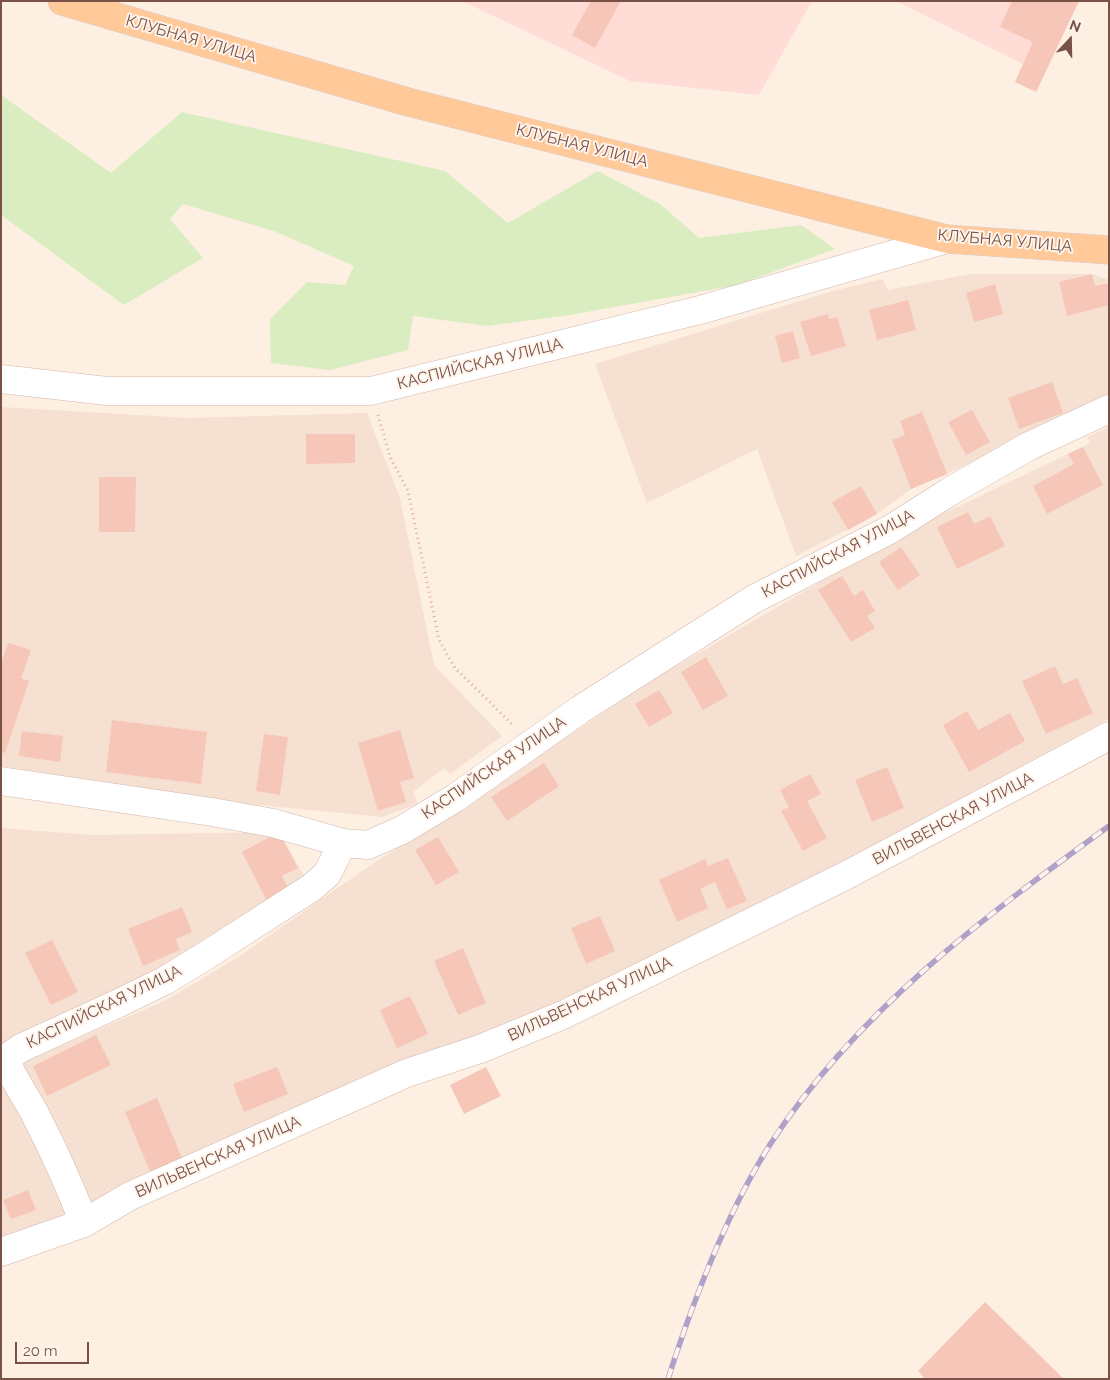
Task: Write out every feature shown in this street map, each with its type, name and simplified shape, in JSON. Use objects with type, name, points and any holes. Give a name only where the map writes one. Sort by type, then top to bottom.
[{"type":"main road","name":"КЛУБНАЯ УЛИЦА","points":[[62,1],[408,102],[947,239],[1109,250]]},
{"type":"street","name":"КАСПИЙСКАЯ УЛИЦА","points":[[1,379],[108,391],[371,391],[700,310],[947,239]]},
{"type":"street","name":"КАСПИЙСКАЯ УЛИЦА","points":[[1,781],[264,821],[343,844],[368,844],[402,830],[455,798],[581,709],[754,599],[891,529],[949,492],[1029,446],[1109,409]]},
{"type":"street","name":"ВИЛЬВЕНСКАЯ УЛИЦА","points":[[1,1252],[84,1223],[130,1196],[407,1073],[480,1048],[563,1015],[845,876],[1109,736]]},
{"type":"street","name":"КАСПИЙСКАЯ УЛИЦА","points":[[84,1223],[71,1190],[34,1112],[11,1075],[5,1060],[21,1048],[166,980],[230,941],[311,888],[327,874],[343,844]]},
{"type":"path","points":[[371,391],[390,458],[408,491],[439,640],[455,668],[532,744]]},
{"type":"shaded area","points":[[462,1],[812,1],[759,95],[630,81]]},
{"type":"shaded area","points":[[896,1],[1079,1],[1036,92],[1015,82],[1023,64]]},
{"type":"shaded area","points":[[970,274],[1092,274],[1109,280],[1109,397],[947,474],[911,489],[877,514],[796,556],[757,449],[647,503],[595,364],[829,292],[882,279],[888,290]]},
{"type":"shaded area","points":[[1,407],[189,418],[367,413],[400,498],[434,665],[502,736],[450,774],[444,768],[413,792],[418,804],[382,817],[228,802],[1,766]]},
{"type":"shaded area","points":[[1109,427],[1109,719],[702,937],[90,1209],[20,1064],[166,1000],[237,958],[365,869],[659,676],[913,528],[1090,443],[1087,437]]},
{"type":"shaded area","points":[[1,828],[93,835],[279,832],[309,884],[139,985],[1,1052]]},
{"type":"shaded area","points":[[1,1069],[74,1217],[1,1243]]},
{"type":"green space","points":[[1,95],[111,173],[182,112],[445,171],[508,223],[598,171],[660,204],[699,238],[801,225],[835,249],[737,285],[570,315],[487,326],[413,316],[408,350],[330,370],[271,363],[270,319],[307,282],[345,285],[354,266],[274,231],[183,204],[170,219],[203,258],[124,305],[1,215]]},
{"type":"building","points":[[591,1],[621,1],[595,48],[572,35]]},
{"type":"building","points":[[1012,1],[1079,1],[1036,92],[1015,82],[1033,42],[1000,27]]},
{"type":"building","points":[[1092,274],[1095,286],[1109,283],[1109,305],[1067,316],[1059,282]]},
{"type":"building","points":[[995,284],[1003,314],[974,322],[966,293]]},
{"type":"building","points":[[908,300],[916,330],[877,340],[869,310]]},
{"type":"building","points":[[828,314],[829,319],[837,317],[846,346],[811,356],[800,322]]},
{"type":"building","points":[[793,331],[800,358],[782,363],[775,336]]},
{"type":"building","points":[[1052,382],[1063,413],[1019,429],[1008,398]]},
{"type":"building","points":[[972,410],[990,442],[966,455],[948,422]]},
{"type":"building","points":[[922,412],[947,474],[911,489],[892,440],[905,435],[900,421]]},
{"type":"building","points":[[306,434],[355,434],[355,463],[306,464]]},
{"type":"building","points":[[1083,447],[1103,485],[1047,514],[1033,486],[1074,464],[1068,454]]},
{"type":"building","points":[[99,477],[136,477],[135,532],[99,532]]},
{"type":"building","points":[[861,486],[877,514],[848,530],[832,502]]},
{"type":"building","points":[[968,512],[974,524],[990,516],[1005,546],[957,569],[937,527]]},
{"type":"building","points":[[901,547],[920,575],[898,590],[879,562]]},
{"type":"building","points":[[842,576],[854,596],[863,590],[875,611],[867,616],[875,628],[851,642],[818,590]]},
{"type":"building","points":[[8,643],[31,650],[21,678],[29,681],[5,753],[1,752],[1,663]]},
{"type":"building","points":[[706,657],[728,696],[703,710],[681,672]]},
{"type":"building","points":[[1055,666],[1063,684],[1077,678],[1093,713],[1046,734],[1022,681]]},
{"type":"building","points":[[659,690],[673,713],[649,727],[635,704]]},
{"type":"building","points":[[967,711],[978,730],[1010,713],[1025,741],[969,772],[943,725]]},
{"type":"building","points":[[112,720],[207,732],[201,784],[106,772]]},
{"type":"building","points":[[400,730],[414,778],[400,782],[406,802],[378,811],[358,743]]},
{"type":"building","points":[[22,731],[63,736],[60,762],[19,756]]},
{"type":"building","points":[[264,734],[288,737],[280,795],[256,791]]},
{"type":"building","points":[[544,763],[559,786],[507,821],[491,797]]},
{"type":"building","points":[[887,767],[904,808],[872,822],[855,780]]},
{"type":"building","points":[[810,774],[821,794],[807,801],[827,838],[803,851],[781,811],[789,807],[780,790]]},
{"type":"building","points":[[279,832],[298,868],[282,876],[289,889],[267,901],[242,852]]},
{"type":"building","points":[[438,837],[459,872],[436,885],[415,850]]},
{"type":"building","points":[[728,858],[747,901],[727,909],[715,882],[700,889],[708,908],[677,922],[659,880],[705,859],[708,866]]},
{"type":"building","points":[[182,907],[192,932],[176,939],[180,950],[143,966],[128,929]]},
{"type":"building","points":[[600,916],[615,951],[586,964],[571,928]]},
{"type":"building","points":[[52,940],[78,992],[51,1005],[25,953]]},
{"type":"building","points":[[463,948],[486,1003],[458,1015],[434,961]]},
{"type":"building","points":[[410,996],[428,1034],[397,1048],[380,1010]]},
{"type":"building","points":[[96,1035],[111,1065],[47,1096],[33,1066]]},
{"type":"building","points":[[277,1067],[288,1094],[244,1112],[233,1084]]},
{"type":"building","points":[[486,1067],[501,1096],[464,1114],[450,1085]]},
{"type":"building","points":[[157,1098],[184,1163],[152,1176],[125,1112]]},
{"type":"building","points":[[28,1190],[36,1210],[11,1219],[3,1200]]},
{"type":"building","points":[[985,1302],[1064,1379],[925,1379],[918,1371]]},
{"type":"railway","points":[[668,1379],[688,1319],[726,1227],[771,1143],[805,1095],[843,1051],[925,969],[1016,895],[1109,826]]}]
